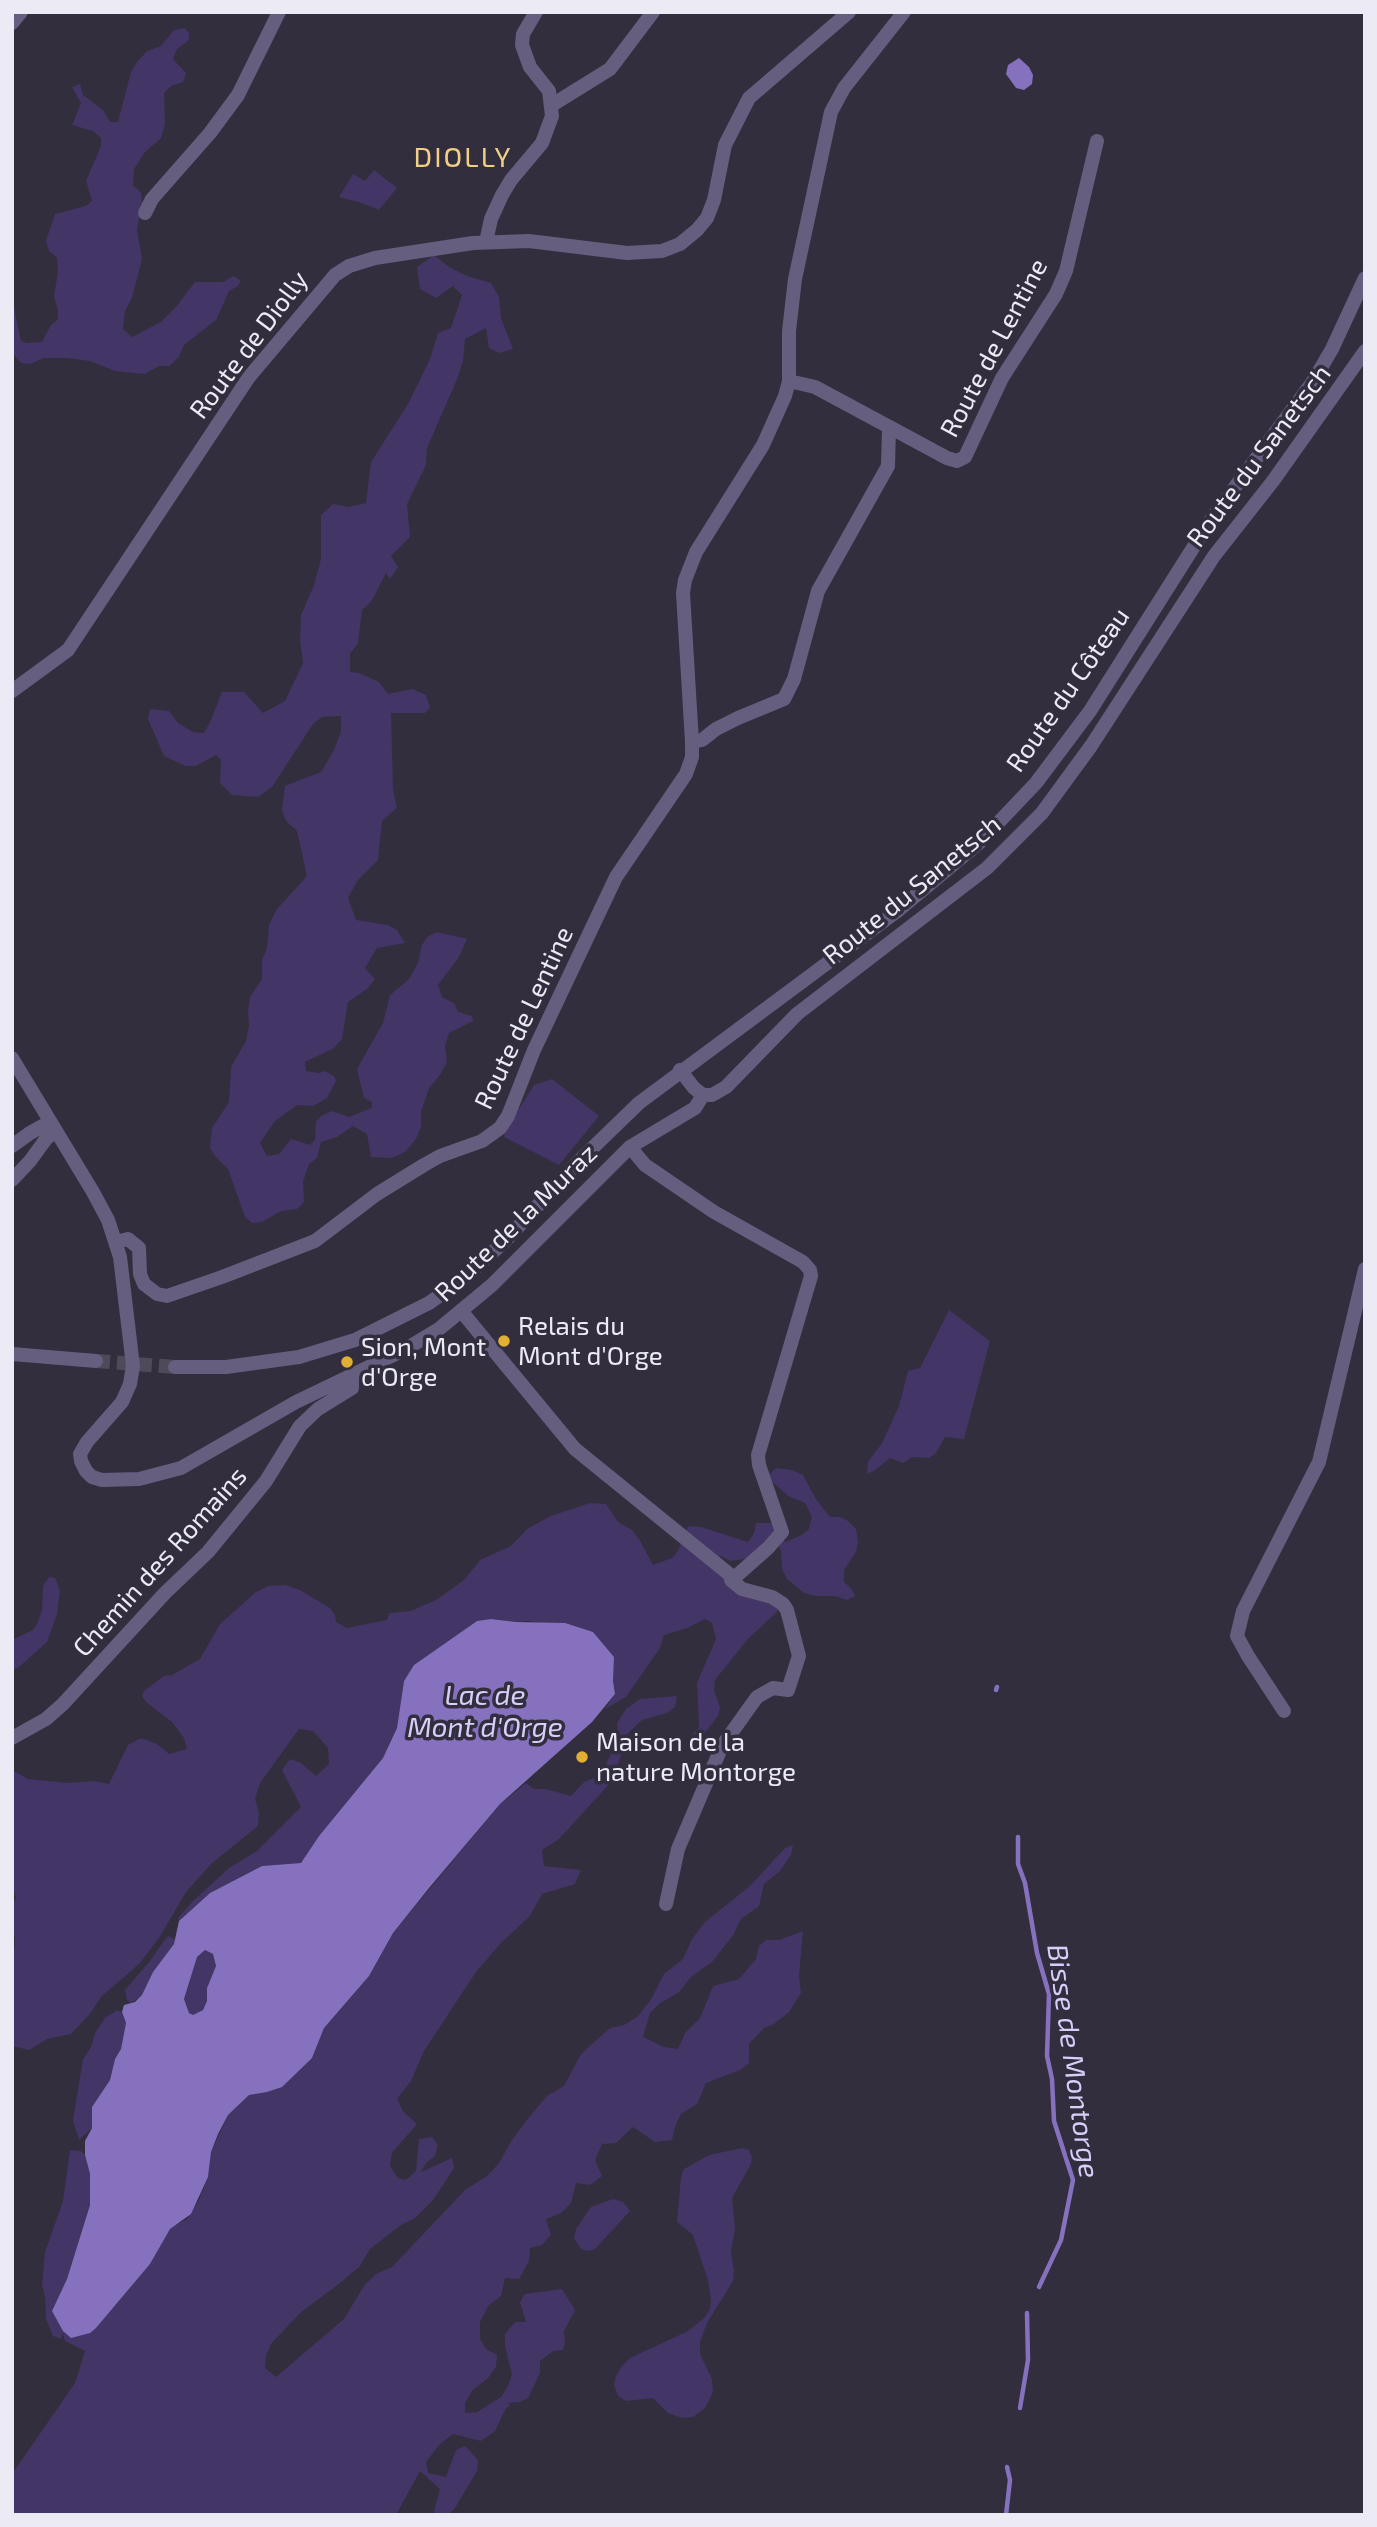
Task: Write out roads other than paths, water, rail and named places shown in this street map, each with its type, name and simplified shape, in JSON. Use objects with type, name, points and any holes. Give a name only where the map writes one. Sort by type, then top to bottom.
[{"type":"street","points":[[12,23],[20,12]]},
{"type":"street","points":[[145,213],[152,200],[210,133],[238,95],[279,12]]},
{"type":"street","points":[[486,242],[491,219],[502,195],[545,137],[552,116],[547,86],[530,67],[522,45],[523,34],[536,12]]},
{"type":"street","points":[[552,106],[610,69],[653,12]]},
{"type":"street","name":"Route de Diolly","points":[[12,691],[68,650],[247,380],[335,275],[349,266],[375,258],[486,242],[529,241],[627,253],[662,251],[680,243],[698,230],[707,218],[714,200],[725,145],[749,98],[849,12]]},
{"type":"street","name":"Route de Lentine","points":[[116,1242],[128,1240],[139,1248],[144,1284],[157,1294],[167,1296],[315,1241],[377,1194],[424,1165],[492,1136],[508,1116],[534,1050],[616,877],[686,774],[692,757],[692,742],[683,593],[685,580],[696,552],[763,445],[777,417],[789,381],[789,331],[795,279],[831,112],[844,88],[904,12]]},
{"type":"street","name":"Route de Lentine","points":[[789,381],[815,387],[947,458],[957,461],[965,457],[1002,378],[1056,294],[1066,271],[1097,141]]},
{"type":"street","name":"Route du Côteau","points":[[175,1367],[243,1366],[307,1355],[355,1340],[420,1308],[447,1291],[492,1253],[620,1120],[680,1070],[917,895],[980,842],[1036,783],[1090,711],[1210,521],[1312,383],[1337,339],[1365,278]]},
{"type":"street","name":"Route du Sanetsch","points":[[704,1095],[712,1095],[726,1087],[797,1014],[987,868],[1042,813],[1091,746],[1214,556],[1273,481],[1365,351]]},
{"type":"street","points":[[692,742],[702,740],[738,718],[784,699],[794,679],[818,591],[888,466],[889,428]]},
{"type":"street","name":"Route de la Muraz","points":[[12,1058],[108,1220],[122,1269],[133,1366],[130,1384],[122,1402],[82,1450],[82,1465],[92,1476],[102,1480],[133,1479],[181,1468],[296,1402],[421,1340],[462,1311],[513,1265],[630,1147],[695,1108],[704,1095]]},
{"type":"street","points":[[680,1070],[694,1088],[704,1095]]},
{"type":"street","points":[[12,1146],[30,1133],[53,1127]]},
{"type":"street","points":[[12,1180],[30,1161],[53,1127]]},
{"type":"street","points":[[630,1147],[645,1164],[742,1228],[803,1262],[810,1270],[811,1276],[758,1455],[758,1465],[782,1532],[732,1579]]},
{"type":"street","points":[[1284,1711],[1237,1636],[1243,1611],[1319,1462],[1365,1269]]},
{"type":"street","points":[[462,1311],[575,1450],[742,1589],[772,1597],[787,1609],[799,1656],[788,1690],[773,1688],[757,1697],[722,1746],[678,1849],[666,1904]]},
{"type":"street","points":[[12,1354],[96,1361]]},
{"type":"street","name":"Chemin des Romains","points":[[12,1738],[46,1719],[64,1704],[165,1593],[208,1552],[266,1481],[300,1426],[318,1409],[352,1388],[352,1375]]},
{"type":"water","points":[[1019,58],[1033,75],[1032,84],[1024,90],[1016,88],[1006,74],[1008,65]]},
{"type":"water","name":"Lac de Mont d'Orge","points":[[491,1619],[565,1623],[593,1632],[614,1657],[615,1694],[592,1722],[500,1804],[429,1888],[393,1933],[369,1976],[324,2028],[312,2058],[282,2087],[249,2095],[228,2115],[211,2152],[208,2177],[191,2214],[170,2229],[150,2264],[96,2328],[90,2333],[71,2338],[63,2331],[52,2311],[67,2279],[90,2205],[90,2174],[85,2141],[92,2128],[92,2107],[110,2080],[115,2059],[121,2049],[126,2023],[122,2012],[124,2005],[135,2002],[142,1995],[153,1972],[174,1944],[179,1921],[210,1893],[262,1866],[301,1863],[319,1836],[383,1758],[397,1728],[404,1681],[414,1665],[477,1621]],"holes":[[[205,1950],[213,1954],[216,1966],[207,1988],[207,2001],[203,2010],[193,2015],[189,2013],[184,1999],[197,1957]]]},
{"type":"waterway","name":"Bisse de Montorge","points":[[1018,1837],[1018,1864],[1025,1883],[1037,1953],[1049,1994],[1047,2056],[1052,2079],[1054,2121],[1073,2180],[1061,2240],[1039,2287]]},
{"type":"waterway","name":"Bisse de Montorge","points":[[1020,2408],[1028,2360],[1027,2313]]},
{"type":"waterway","name":"Bisse de Montorge","points":[[1006,2515],[1010,2480],[1007,2467]]},
{"type":"tunnel","points":[[96,1361],[175,1367]]},
{"type":"place","name":"Relais du Mont d'Orge","points":[[504,1341]]},
{"type":"place","name":"Sion, Mont d'Orge","points":[[347,1362]]},
{"type":"place","name":"Maison de la nature Montorge","points":[[582,1757]]},
{"type":"district","name":"DIOLLY","points":[[463,158]]}]
